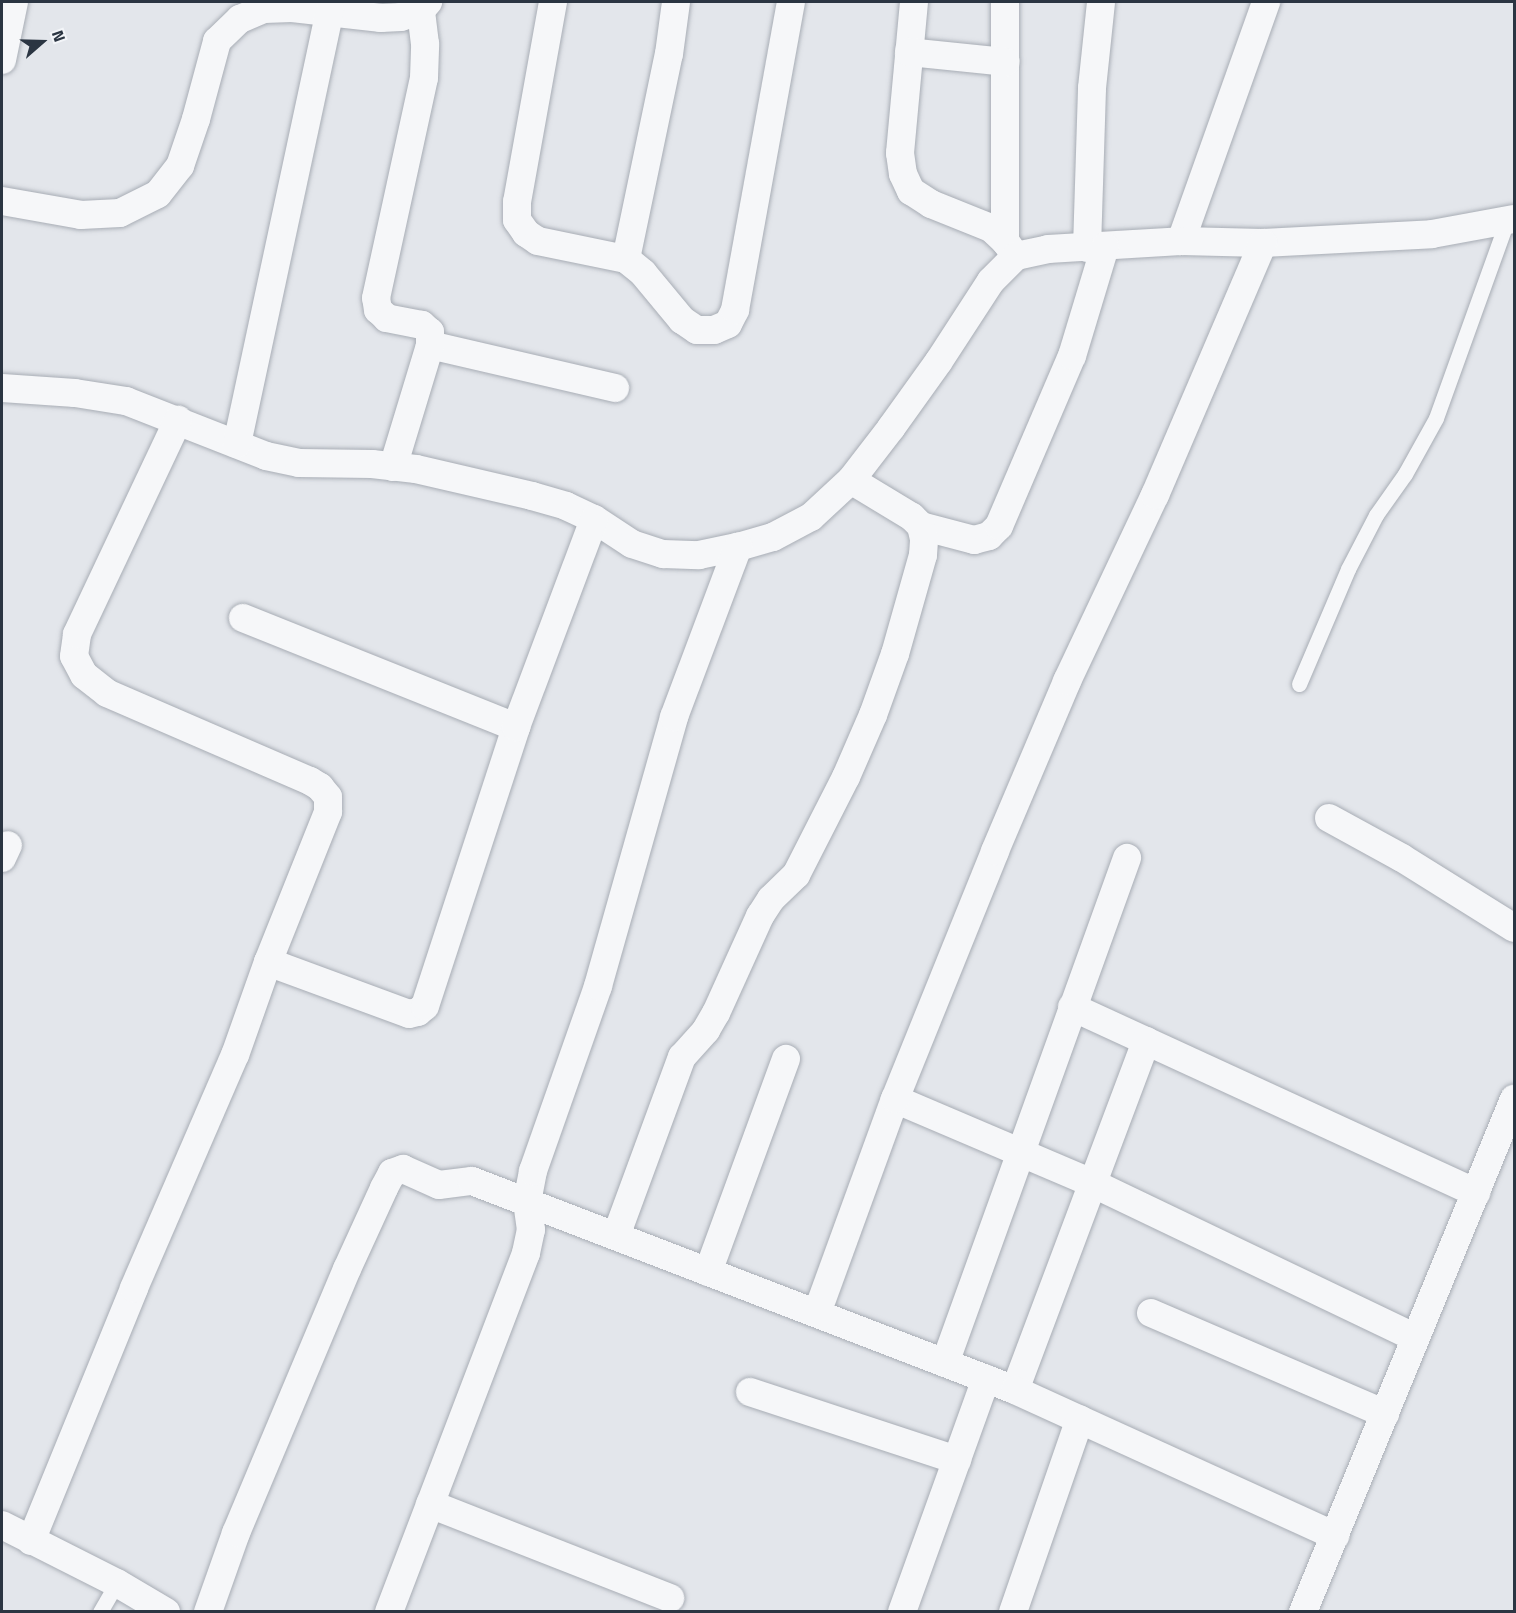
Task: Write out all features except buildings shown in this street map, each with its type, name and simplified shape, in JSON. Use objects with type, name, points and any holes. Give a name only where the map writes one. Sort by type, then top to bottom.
[{"type":"street","points":[[2,60],[14,2]]},
{"type":"street","points":[[553,2],[517,202],[517,220],[526,233],[537,241],[626,259],[643,273],[682,320],[698,330],[714,330],[728,324],[735,310],[791,2]]},
{"type":"street","points":[[626,259],[669,54],[676,2]]},
{"type":"street","points":[[914,2],[900,153],[903,174],[911,191],[931,204],[991,228],[1010,248],[1048,249],[1181,241],[1263,243],[1432,234],[1511,220]]},
{"type":"street","points":[[2,388],[75,393],[126,401],[266,456],[298,464],[331,462],[393,467],[531,496],[566,506],[594,519],[632,544],[663,554],[699,555],[738,548],[773,537],[811,517],[851,480],[939,361],[1010,248],[1005,2]]},
{"type":"street","points":[[851,480],[912,517],[921,526],[974,540],[989,536],[999,526],[1072,356],[1096,247],[1092,88],[1101,2]]},
{"type":"street","points":[[1181,241],[1266,2]]},
{"type":"street","points":[[2,201],[81,215],[120,213],[158,195],[180,166],[196,119],[217,41],[240,19],[264,9],[330,11],[381,18],[401,17],[424,6],[424,78],[376,298],[378,310],[387,318],[422,325],[430,332],[430,345],[393,467]]},
{"type":"street","points":[[237,444],[330,11]]},
{"type":"street","points":[[909,52],[1005,62]]},
{"type":"street","points":[[818,1313],[895,1099],[1067,681],[1155,495],[1263,243]]},
{"type":"street","points":[[430,345],[615,388]]},
{"type":"street","points":[[31,1541],[134,1288],[231,1065],[268,962],[328,812],[327,797],[320,787],[107,693],[84,675],[74,656],[77,634],[178,420]]},
{"type":"street","points":[[268,962],[409,1014],[418,1012],[425,1006],[516,727],[594,519]]},
{"type":"street","points":[[616,1236],[682,1057],[706,1030],[716,1013],[760,916],[771,899],[796,875],[846,777],[873,715],[895,654],[923,555],[924,539],[921,526]]},
{"type":"street","points":[[389,1611],[526,1253],[531,1230],[527,1202],[533,1171],[598,986],[674,717],[738,548]]},
{"type":"street","points":[[243,618],[516,727]]},
{"type":"street","points":[[1329,818],[1402,858],[1515,928]]},
{"type":"street","points":[[945,1363],[1018,1152],[1127,858]]},
{"type":"street","points":[[1072,1007],[1476,1193]]},
{"type":"street","points":[[1015,1389],[1090,1182],[1146,1041]]},
{"type":"street","points":[[708,1272],[786,1059]]},
{"type":"street","points":[[895,1099],[1090,1182],[1415,1338]]},
{"type":"street","points":[[1303,1611],[1515,1100]]},
{"type":"street","points":[[207,1611],[236,1533],[308,1361],[392,1173],[404,1169],[446,1186],[457,1181],[472,1181],[1015,1389],[1335,1536]]},
{"type":"street","points":[[1151,1313],[1385,1414]]},
{"type":"street","points":[[902,1611],[986,1379]]},
{"type":"street","points":[[750,1392],[957,1460]]},
{"type":"street","points":[[1013,1611],[1080,1419]]},
{"type":"street","points":[[430,1504],[670,1598]]},
{"type":"street","points":[[2,1526],[117,1583],[166,1611]]},
{"type":"lane","points":[[1299,684],[1376,515],[1405,474],[1436,418],[1511,220]]},
{"type":"lane","points":[[100,1611],[117,1583]]}]
